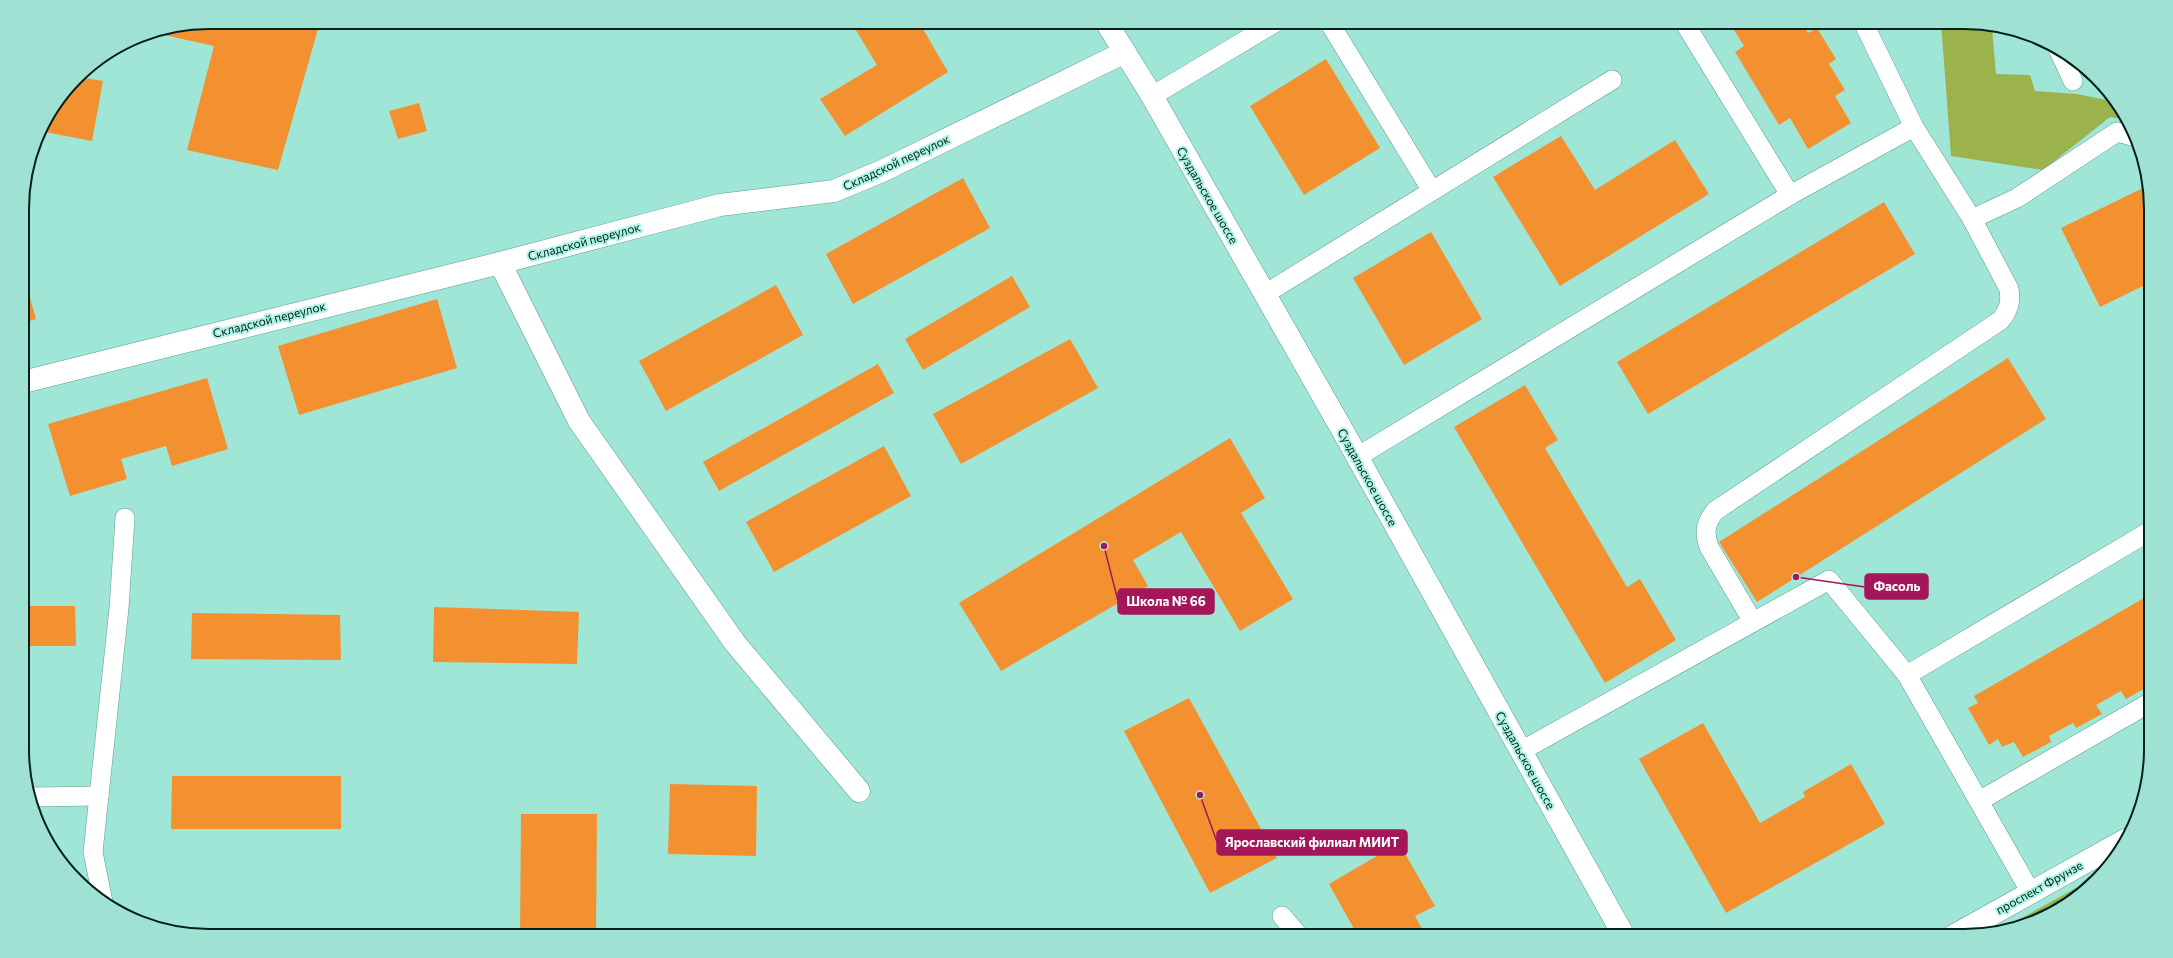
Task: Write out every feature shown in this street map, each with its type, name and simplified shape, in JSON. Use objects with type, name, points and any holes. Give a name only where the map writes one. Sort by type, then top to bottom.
[{"type":"street","name":"Суздальское шоссе","points":[[1110,29],[1152,96],[1265,294],[1620,929]]},
{"type":"street","name":"Складской переулок","points":[[29,381],[500,263],[720,205],[834,191],[882,171],[1076,74],[1125,52]]},
{"type":"street","points":[[500,263],[579,421],[735,642],[859,791]]},
{"type":"street","name":"проспект Фрунзе","points":[[1965,929],[2117,845]]},
{"type":"lane","points":[[1152,96],[1264,29]]},
{"type":"lane","points":[[1333,29],[1432,191]]},
{"type":"lane","points":[[1688,29],[1790,195]]},
{"type":"lane","points":[[1753,622],[1706,538],[1705,527],[1715,511],[2001,320],[2008,310],[2011,299],[2009,289],[1972,219],[1914,127],[1866,29]]},
{"type":"lane","points":[[2062,58],[2073,81]]},
{"type":"lane","points":[[1265,294],[1612,80]]},
{"type":"lane","points":[[1357,457],[1790,195],[1914,127]]},
{"type":"lane","points":[[1972,219],[2017,198],[2117,132],[2128,135]]},
{"type":"lane","points":[[101,894],[93,852],[119,608],[125,518]]},
{"type":"lane","points":[[1907,675],[2144,535]]},
{"type":"lane","points":[[1521,751],[1829,580],[1907,675],[2030,892]]},
{"type":"lane","points":[[1979,801],[2144,706]]},
{"type":"lane","points":[[35,797],[99,796]]},
{"type":"lane","points":[[1282,916],[1293,929]]},
{"type":"green space","points":[[1942,29],[1976,29],[1992,31],[1996,74],[2030,75],[2035,91],[2077,94],[2108,100],[2120,119],[2110,117],[2043,170],[1951,156]]},
{"type":"green space","points":[[2083,884],[2054,905],[2015,921]]},
{"type":"building","points":[[197,29],[318,29],[278,170],[187,150],[214,46],[163,35]]},
{"type":"building","points":[[855,29],[923,29],[948,72],[845,136],[820,99],[877,65]]},
{"type":"building","points":[[1733,29],[1805,29],[1808,33],[1818,29],[1836,59],[1829,64],[1845,90],[1835,96],[1851,123],[1808,149],[1790,118],[1779,125],[1735,52],[1744,46]]},
{"type":"building","points":[[1326,59],[1380,148],[1304,195],[1250,106]]},
{"type":"building","points":[[86,78],[103,81],[92,141],[47,132],[66,99]]},
{"type":"building","points":[[419,103],[427,131],[398,139],[389,111]]},
{"type":"building","points":[[1561,136],[1595,190],[1675,140],[1709,194],[1560,286],[1493,177]]},
{"type":"building","points":[[963,178],[990,228],[853,304],[826,254]]},
{"type":"building","points":[[2142,188],[2144,197],[2144,285],[2100,307],[2061,228]]},
{"type":"building","points":[[1884,202],[1915,254],[1648,414],[1617,362]]},
{"type":"building","points":[[1431,232],[1482,319],[1404,365],[1353,278]]},
{"type":"building","points":[[1012,276],[1030,307],[923,370],[905,339]]},
{"type":"building","points":[[776,285],[803,335],[666,411],[639,361]]},
{"type":"building","points":[[29,294],[36,319],[29,321]]},
{"type":"building","points":[[437,299],[457,368],[299,415],[278,346]]},
{"type":"building","points":[[1070,339],[1098,388],[961,464],[933,414]]},
{"type":"building","points":[[2008,358],[2046,419],[1757,602],[1719,542]]},
{"type":"building","points":[[878,364],[894,393],[719,491],[703,462]]},
{"type":"building","points":[[207,378],[228,449],[172,466],[166,446],[121,459],[127,479],[70,496],[48,424]]},
{"type":"building","points":[[1525,385],[1558,440],[1545,448],[1627,587],[1640,579],[1676,640],[1605,683],[1454,427]]},
{"type":"building","points":[[1230,438],[1265,498],[1241,513],[1293,599],[1240,631],[1181,532],[1133,560],[1148,586],[1001,671],[959,603]]},
{"type":"building","points":[[884,446],[911,496],[774,572],[746,522]]},
{"type":"building","points":[[2144,598],[2144,689],[2126,699],[2121,691],[2096,705],[2102,714],[2076,728],[2073,723],[2049,736],[2051,742],[2023,757],[2014,742],[2002,747],[1998,739],[1989,745],[1968,708],[1978,703],[1974,696]]},
{"type":"building","points":[[29,606],[75,606],[76,646],[29,646]]},
{"type":"building","points":[[434,607],[579,612],[577,664],[433,662]]},
{"type":"building","points":[[192,613],[340,615],[341,660],[191,659]]},
{"type":"building","points":[[1189,698],[1277,858],[1210,893],[1124,731]]},
{"type":"building","points":[[1703,723],[1760,823],[1805,797],[1803,792],[1851,764],[1885,824],[1726,913],[1639,759]]},
{"type":"building","points":[[172,776],[341,776],[341,829],[171,829]]},
{"type":"building","points":[[670,784],[757,786],[756,856],[668,854]]},
{"type":"building","points":[[521,814],[597,814],[596,929],[520,929]]},
{"type":"building","points":[[1399,843],[1435,906],[1415,916],[1422,929],[1354,929],[1329,884]]},
{"type":"place","name":"Школа № 66","points":[[1104,546]]},
{"type":"place","name":"Фасоль","points":[[1796,577]]},
{"type":"place","name":"Ярославский филиал МИИТ","points":[[1200,795]]}]
